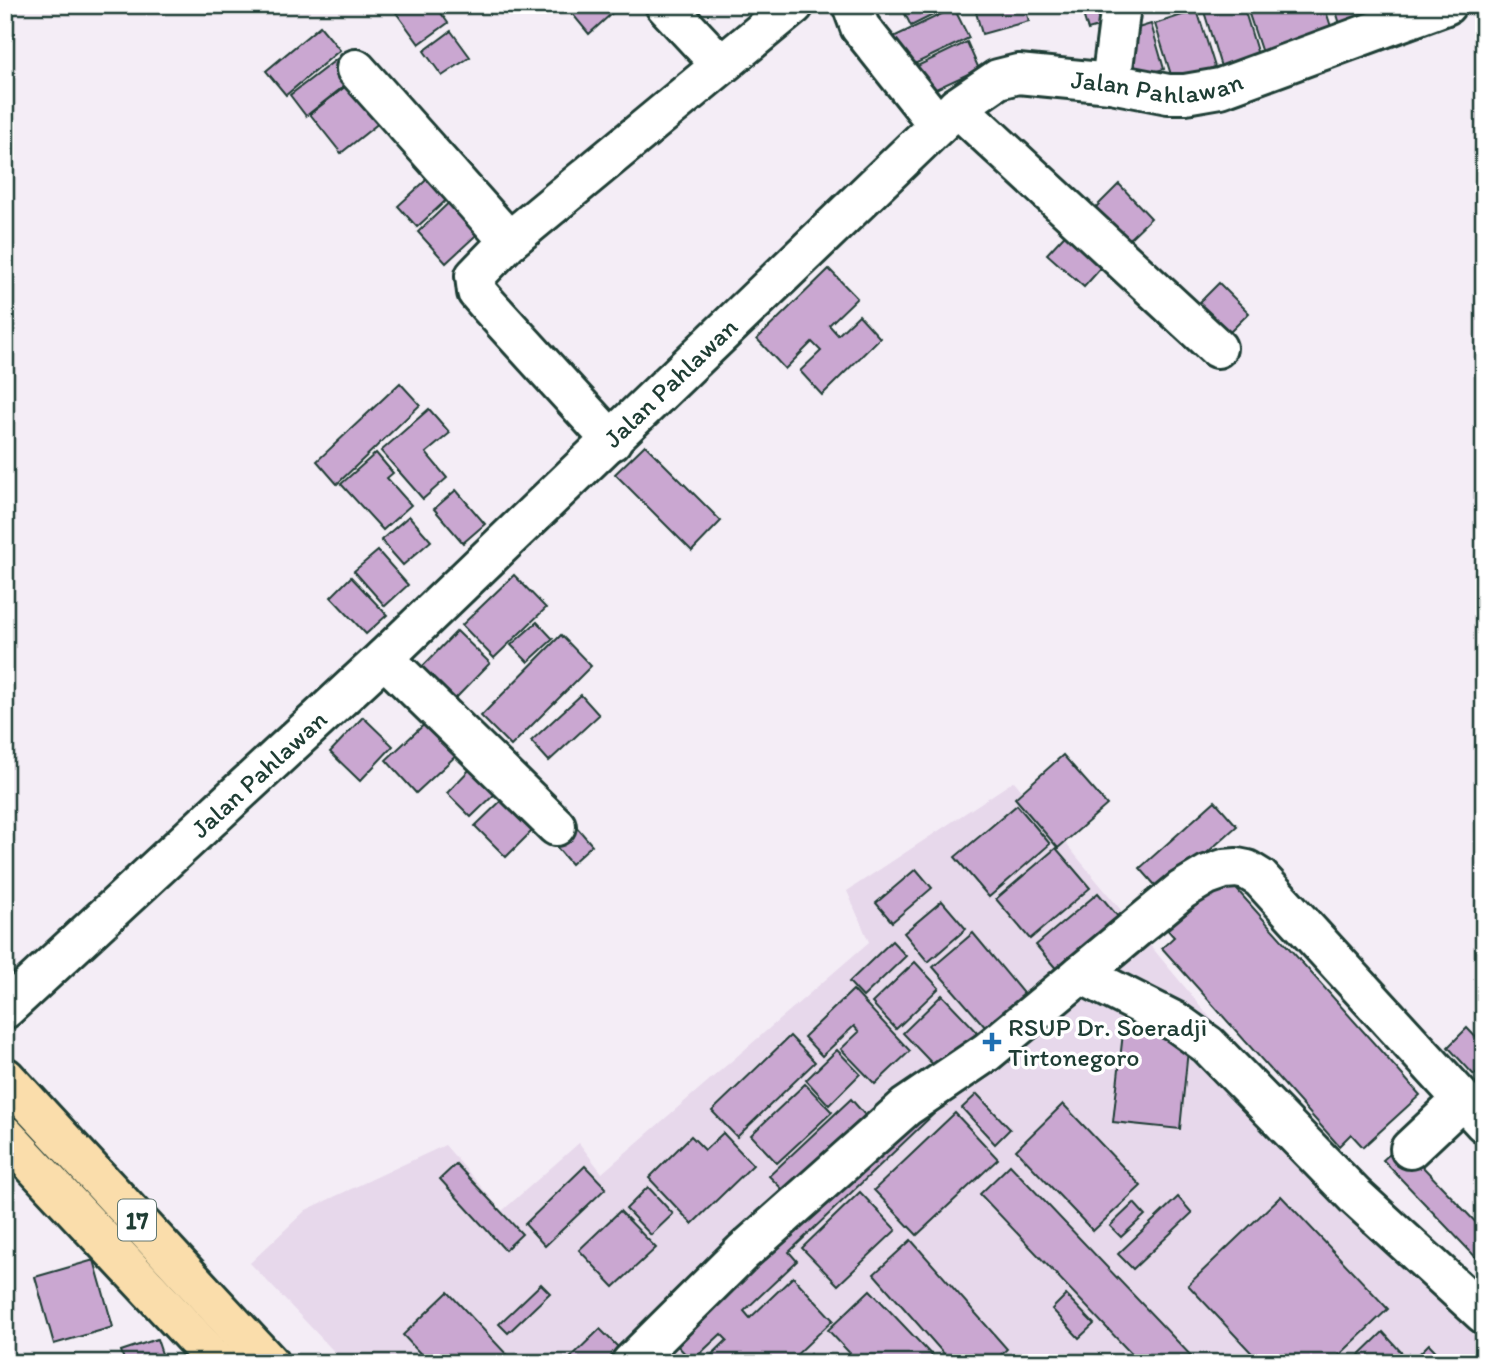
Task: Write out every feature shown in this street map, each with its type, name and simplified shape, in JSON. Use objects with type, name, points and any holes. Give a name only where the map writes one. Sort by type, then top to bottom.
[{"type":"highway","name":"17","points":[[5,1077],[269,1363]]},
{"type":"highway","name":"17","points":[[5,1135],[218,1363]]},
{"type":"street","points":[[665,5],[721,65]]},
{"type":"street","points":[[612,441],[477,292],[475,275],[509,241],[794,5]]},
{"type":"street","points":[[852,5],[860,27],[947,116],[1217,348]]},
{"type":"street","points":[[1111,83],[1121,5]]},
{"type":"street","name":"Jalan Pahlawan","points":[[5,1009],[384,658],[947,116],[998,79],[1018,74],[1111,83],[1168,94],[1185,94],[1220,88],[1438,7]]},
{"type":"street","points":[[356,69],[509,241]]},
{"type":"street","points":[[384,658],[556,825]]},
{"type":"street","points":[[631,1363],[743,1252],[906,1107],[987,1052],[1191,885],[1224,869],[1247,870],[1261,878],[1473,1112],[1410,1149]]},
{"type":"street","points":[[1082,974],[1177,1022],[1208,1045],[1355,1196],[1484,1314]]},
{"type":"shaded area","name":"RSUP Dr. Soeradji Tirtonegoro","points":[[1014,781],[1484,1348],[1484,1363],[345,1363],[250,1263],[306,1210],[445,1145],[502,1211],[579,1143],[602,1173],[869,942],[847,891]]},
{"type":"building","points":[[435,5],[448,23],[419,44],[392,7]]},
{"type":"building","points":[[565,5],[621,5],[589,34]]},
{"type":"building","points":[[953,5],[911,26],[901,6]]},
{"type":"building","points":[[974,5],[1024,5],[1029,21],[982,34]]},
{"type":"building","points":[[1039,5],[1065,5],[1040,12]]},
{"type":"building","points":[[1080,5],[1107,5],[1112,23],[1088,30]]},
{"type":"building","points":[[1202,5],[1243,5],[1259,58],[1222,70]]},
{"type":"building","points":[[1246,5],[1324,5],[1333,33],[1263,56]]},
{"type":"building","points":[[1334,5],[1368,5],[1372,18],[1341,27]]},
{"type":"building","points":[[1373,5],[1406,5],[1375,14]]},
{"type":"building","points":[[954,8],[969,38],[902,70],[887,40]]},
{"type":"building","points":[[1197,10],[1215,67],[1173,81],[1155,24]]},
{"type":"building","points":[[1151,24],[1164,69],[1138,76],[1125,32]]},
{"type":"building","points":[[320,26],[340,50],[286,95],[266,71]]},
{"type":"building","points":[[451,31],[470,57],[442,76],[424,51]]},
{"type":"building","points":[[967,42],[979,69],[923,95],[911,69]]},
{"type":"building","points":[[337,59],[353,79],[306,116],[290,95]]},
{"type":"building","points":[[350,83],[380,122],[341,153],[310,114]]},
{"type":"building","points":[[436,171],[455,192],[417,227],[398,206]]},
{"type":"building","points":[[1119,184],[1151,218],[1125,243],[1093,210]]},
{"type":"building","points":[[458,194],[487,225],[446,263],[418,232]]},
{"type":"building","points":[[1073,226],[1109,259],[1084,287],[1047,254]]},
{"type":"building","points":[[829,269],[857,298],[829,325],[838,335],[859,315],[880,338],[822,395],[800,371],[821,351],[812,342],[785,369],[757,339]]},
{"type":"building","points":[[1219,283],[1249,313],[1226,336],[1196,306]]},
{"type":"building","points":[[400,383],[420,405],[337,484],[317,461]]},
{"type":"building","points":[[429,409],[450,433],[426,453],[447,478],[423,499],[381,451]]},
{"type":"building","points":[[645,445],[721,521],[692,551],[615,474]]},
{"type":"building","points":[[376,453],[393,473],[387,478],[411,505],[383,530],[341,484]]},
{"type":"building","points":[[456,490],[485,524],[463,543],[434,509]]},
{"type":"building","points":[[409,516],[431,541],[403,565],[381,540]]},
{"type":"building","points":[[378,551],[408,585],[385,606],[354,571]]},
{"type":"building","points":[[514,575],[546,608],[494,658],[462,625]]},
{"type":"building","points":[[351,577],[387,615],[366,634],[331,597]]},
{"type":"building","points":[[537,622],[553,639],[528,662],[511,645]]},
{"type":"building","points":[[457,631],[490,663],[454,700],[421,668]]},
{"type":"building","points":[[561,635],[591,666],[511,746],[481,716]]},
{"type":"building","points":[[581,695],[599,715],[549,761],[531,741]]},
{"type":"building","points":[[363,717],[393,746],[360,781],[330,752]]},
{"type":"building","points":[[430,719],[460,752],[416,793],[386,760]]},
{"type":"building","points":[[1063,755],[1107,805],[1058,848],[1015,798]]},
{"type":"building","points":[[473,766],[498,791],[471,817],[447,793]]},
{"type":"building","points":[[508,794],[538,825],[506,857],[475,826]]},
{"type":"building","points":[[1215,801],[1237,826],[1162,893],[1140,868]]},
{"type":"building","points":[[1017,805],[1050,844],[989,897],[955,857]]},
{"type":"building","points":[[574,824],[592,845],[571,864],[553,843]]},
{"type":"building","points":[[1056,848],[1090,888],[1030,939],[996,899]]},
{"type":"building","points":[[916,869],[932,888],[892,922],[876,903]]},
{"type":"building","points":[[1223,874],[1420,1095],[1363,1147],[1351,1134],[1339,1146],[1162,948],[1174,937],[1165,927]]},
{"type":"building","points":[[1098,893],[1125,925],[1064,978],[1036,945]]},
{"type":"building","points":[[942,901],[966,929],[928,962],[904,933]]},
{"type":"building","points":[[973,933],[1032,1004],[993,1036],[933,967]]},
{"type":"building","points":[[892,941],[906,956],[863,997],[849,982]]},
{"type":"building","points":[[915,962],[939,988],[896,1029],[872,1003]]},
{"type":"building","points":[[853,990],[910,1051],[875,1084],[841,1049],[859,1032],[854,1026],[822,1056],[804,1037]]},
{"type":"building","points":[[942,995],[982,1037],[943,1075],[903,1033]]},
{"type":"building","points":[[1467,1028],[1484,1046],[1484,1066],[1474,1075],[1448,1047]]},
{"type":"building","points":[[1123,1033],[1189,1040],[1180,1129],[1113,1122]]},
{"type":"building","points":[[790,1036],[815,1062],[737,1137],[712,1111]]},
{"type":"building","points":[[837,1050],[860,1074],[829,1105],[806,1080]]},
{"type":"building","points":[[805,1084],[832,1112],[777,1163],[751,1135]]},
{"type":"building","points":[[977,1094],[1010,1129],[995,1144],[962,1108]]},
{"type":"building","points":[[851,1099],[865,1115],[785,1192],[769,1176]]},
{"type":"building","points":[[929,1099],[939,1109],[789,1252],[797,1261],[744,1311],[750,1318],[793,1277],[833,1320],[788,1363],[703,1363],[727,1340],[721,1334],[692,1361],[673,1341]]},
{"type":"building","points":[[1063,1104],[1141,1186],[1093,1231],[1016,1150]]},
{"type":"building","points":[[955,1113],[998,1159],[917,1235],[874,1190]]},
{"type":"building","points":[[723,1133],[753,1165],[692,1224],[649,1178],[691,1136],[705,1150]]},
{"type":"building","points":[[1401,1144],[1484,1231],[1484,1266],[1383,1160]]},
{"type":"building","points":[[456,1164],[522,1234],[505,1250],[440,1179]]},
{"type":"building","points":[[1010,1165],[1195,1360],[1192,1363],[1140,1363],[980,1194]]},
{"type":"building","points":[[585,1166],[606,1188],[545,1246],[525,1224]]},
{"type":"building","points":[[648,1187],[673,1214],[651,1235],[626,1209]]},
{"type":"building","points":[[860,1192],[896,1230],[838,1285],[802,1248]]},
{"type":"building","points":[[1281,1196],[1388,1309],[1331,1363],[1261,1363],[1188,1285]]},
{"type":"building","points":[[1178,1197],[1192,1213],[1133,1269],[1118,1254]]},
{"type":"building","points":[[1134,1203],[1145,1215],[1121,1237],[1110,1226]]},
{"type":"building","points":[[620,1211],[656,1248],[614,1287],[579,1250]]},
{"type":"building","points":[[911,1240],[1007,1349],[992,1363],[952,1363],[874,1274]]},
{"type":"building","points":[[94,1260],[113,1327],[54,1344],[35,1277]]},
{"type":"building","points":[[541,1284],[550,1293],[508,1333],[499,1324]]},
{"type":"building","points":[[870,1290],[939,1363],[859,1363],[828,1330]]},
{"type":"building","points":[[448,1292],[509,1357],[504,1363],[429,1363],[403,1335]]},
{"type":"building","points":[[1066,1295],[1094,1324],[1079,1338],[1052,1309]]},
{"type":"building","points":[[600,1329],[627,1356],[620,1363],[565,1363]]},
{"type":"building","points":[[1383,1332],[1411,1363],[1351,1363]]},
{"type":"building","points":[[157,1339],[165,1363],[125,1363],[121,1351]]},
{"type":"building","points":[[1429,1344],[1447,1363],[1422,1363],[1416,1357]]},
{"type":"building","points":[[810,1354],[818,1363],[801,1363]]},
{"type":"building","points":[[666,1355],[674,1363],[658,1363]]},
{"type":"place","name":"RSUP Dr. Soeradji Tirtonegoro","points":[[992,1042]]}]
